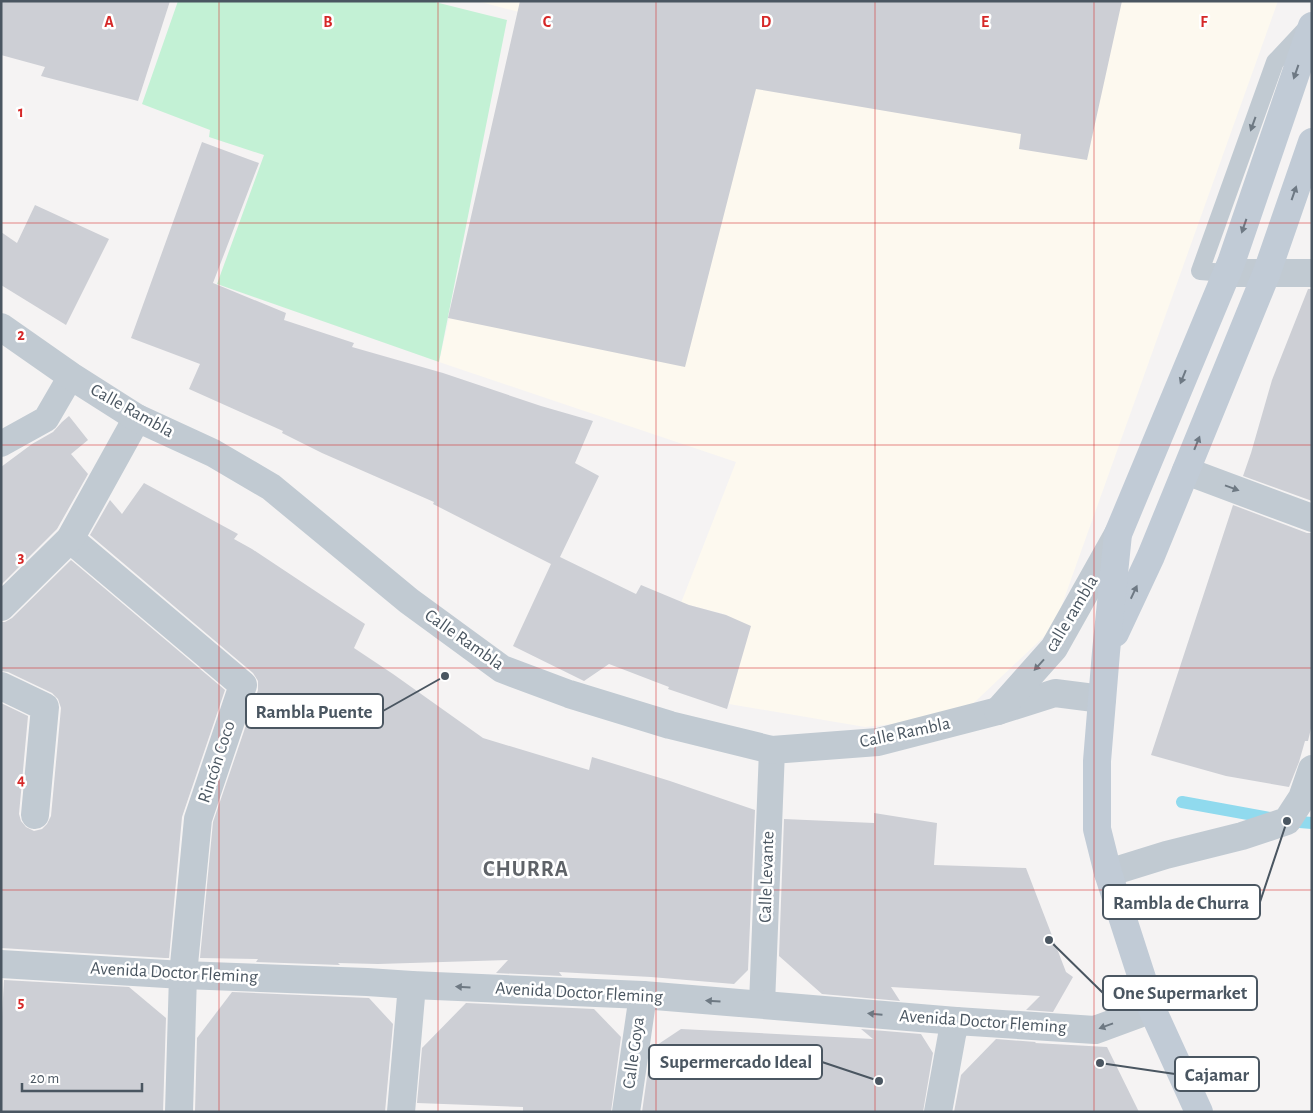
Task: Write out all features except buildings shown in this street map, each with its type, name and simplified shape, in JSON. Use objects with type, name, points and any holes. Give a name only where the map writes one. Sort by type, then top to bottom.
[{"type":"main road","points":[[1200,1112],[1152,1010],[1108,873],[1097,829],[1096,761],[1118,534],[1231,263],[1312,25]]},
{"type":"main road","points":[[1106,652],[1151,556],[1267,272],[1312,142]]},
{"type":"street","points":[[1226,273],[1312,273]]},
{"type":"street","name":"Calle Rambla","points":[[1,327],[71,376],[137,418],[213,453],[271,487],[409,601],[502,669],[569,694],[670,725],[772,750],[878,742],[1055,694],[1102,699]]},
{"type":"street","points":[[1,444],[46,418],[71,376]]},
{"type":"street","points":[[1,607],[70,539],[137,418]]},
{"type":"street","points":[[1186,471],[1312,518]]},
{"type":"street","name":"calle rambla","points":[[998,711],[1054,648],[1118,534]]},
{"type":"street","name":"Rincón Coco","points":[[70,539],[243,685],[198,819],[183,975]]},
{"type":"street","points":[[1,686],[45,707],[35,814]]},
{"type":"street","name":"Calle Levante","points":[[762,1004],[772,750]]},
{"type":"street","points":[[1108,873],[1166,855],[1242,836],[1287,821],[1302,798],[1312,769]]},
{"type":"street","name":"Avenida Doctor Fleming","points":[[1,964],[183,975],[642,995],[956,1021],[1095,1030],[1152,1010]]},
{"type":"street","points":[[180,1112],[183,975]]},
{"type":"street","points":[[401,1112],[412,985]]},
{"type":"street","name":"Calle Goya","points":[[626,1112],[642,995]]},
{"type":"street","points":[[938,1112],[956,1021]]},
{"type":"shaded area","points":[[477,1],[1278,1],[1054,627],[959,717],[865,727],[729,704],[749,626],[724,614],[681,603],[736,462],[439,362],[519,12]]},
{"type":"green space","points":[[178,1],[431,1],[507,20],[439,362],[217,284],[264,155],[209,137],[210,130],[142,104]]},
{"type":"waterway","points":[[1182,802],[1287,821],[1312,823]]},
{"type":"place","name":"Rambla Puente","points":[[445,676]]},
{"type":"place","name":"Rambla de Churra","points":[[1287,821]]},
{"type":"place","name":"One Supermarket","points":[[1049,940]]},
{"type":"place","name":"Cajamar","points":[[1100,1063]]},
{"type":"place","name":"Supermercado Ideal","points":[[879,1081]]},
{"type":"district","name":"CHURRA","points":[[526,869]]}]
